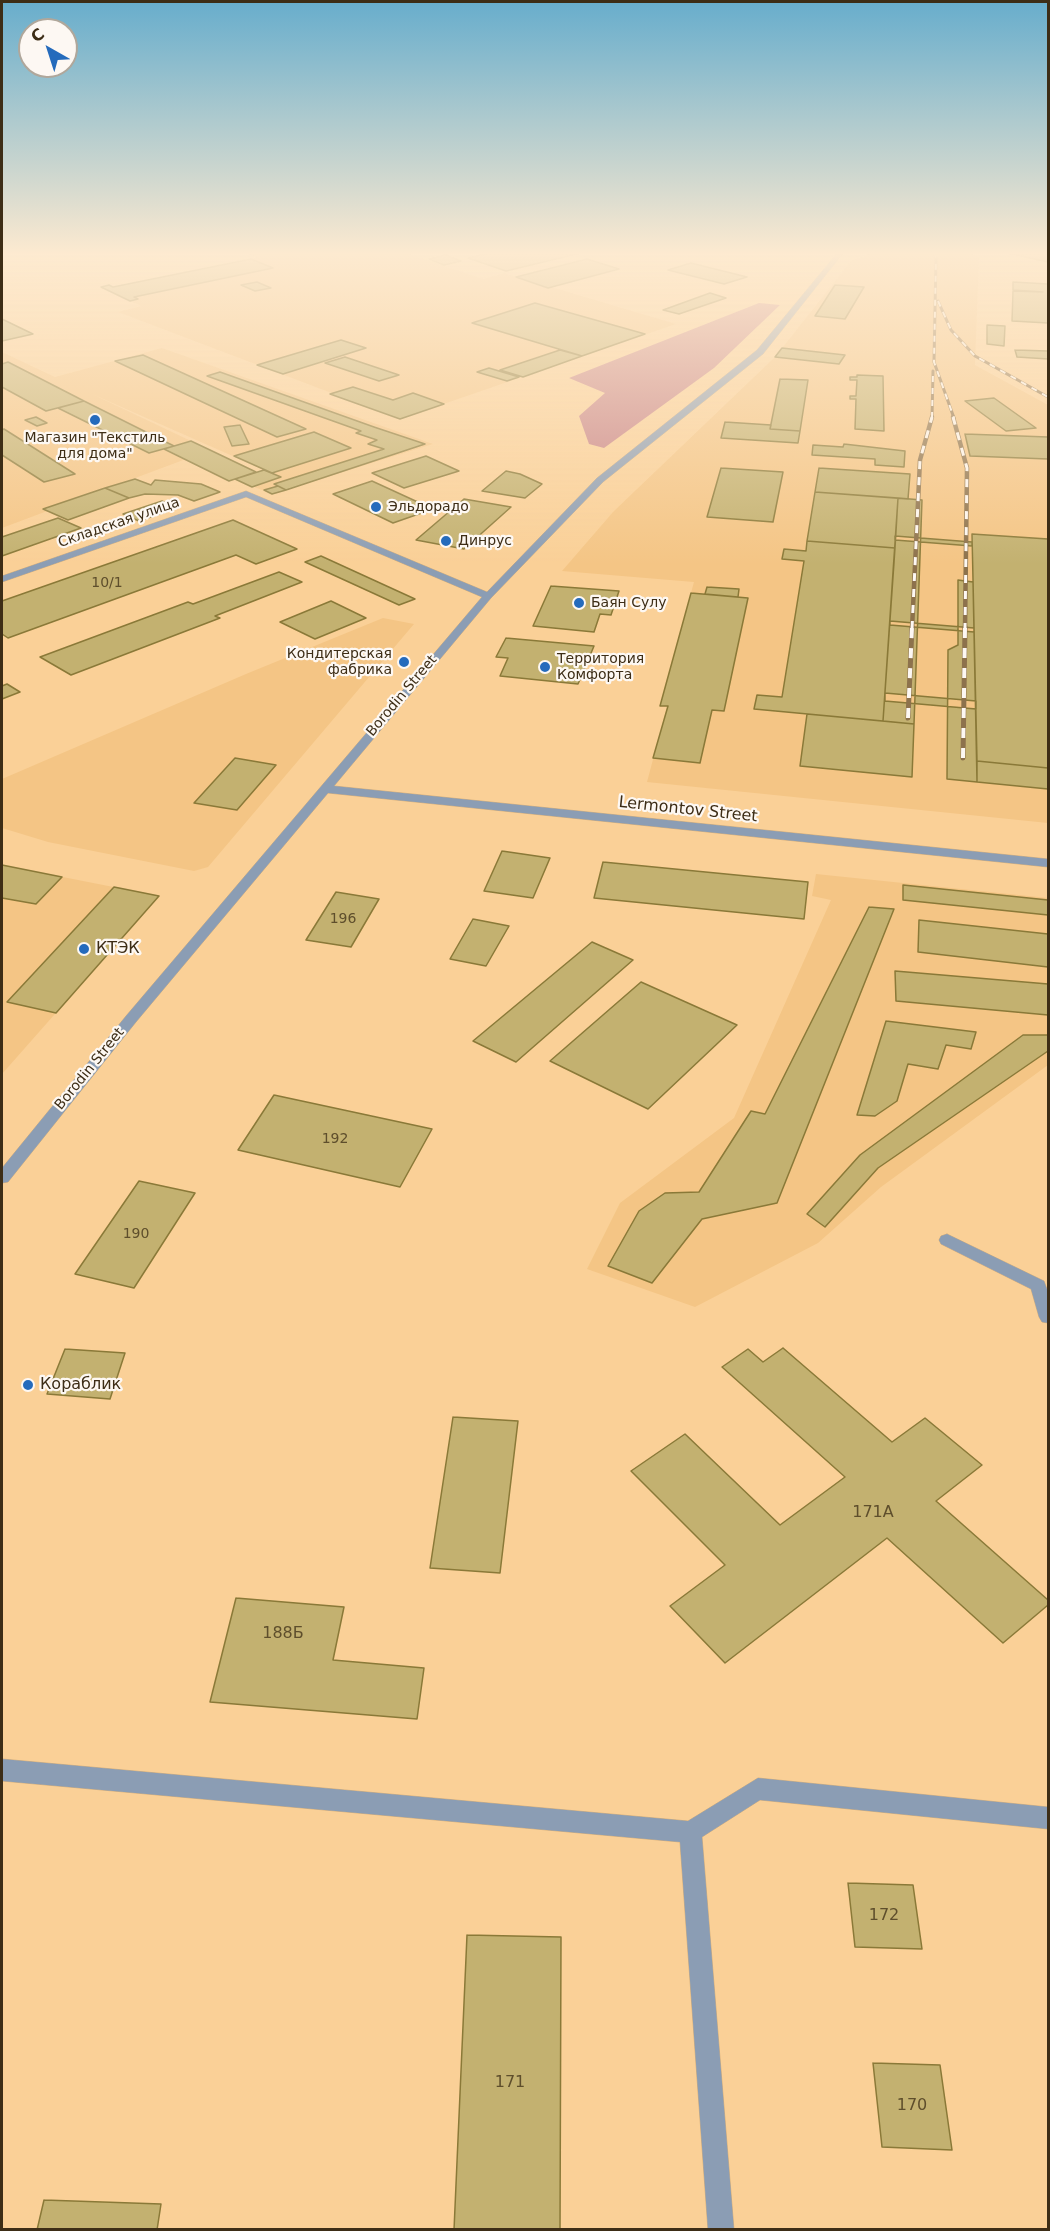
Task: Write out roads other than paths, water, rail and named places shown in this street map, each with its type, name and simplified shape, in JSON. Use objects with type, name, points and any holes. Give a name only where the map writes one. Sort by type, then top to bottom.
[{"type":"street","name":"Borodin Street","points":[[2,1178],[131,1019],[488,596],[600,480],[754,356]]},
{"type":"street","name":"Складская улица","points":[[2,579],[246,494],[488,596]]},
{"type":"street","name":"Lermontov Street","points":[[325,789],[1048,863]]},
{"type":"street","points":[[947,1240],[1038,1284],[1048,1317]]},
{"type":"street","points":[[2,1770],[690,1832],[758,1789],[1048,1818]]},
{"type":"street","points":[[690,1832],[721,2229]]},
{"type":"railway","points":[[934,356],[934,362],[954,418]]},
{"type":"railway","points":[[975,356],[1048,397]]},
{"type":"railway","points":[[932,418],[933,371]]},
{"type":"railway","points":[[912,629],[920,460],[932,417]]},
{"type":"railway","points":[[953,417],[967,468],[965,629]]},
{"type":"railway","points":[[908,718],[912,627]]},
{"type":"railway","points":[[963,758],[965,627]]},
{"type":"place","name":"Магазин \"Текстиль для дома\"","points":[[95,420]]},
{"type":"place","name":"Эльдорадо","points":[[376,507]]},
{"type":"place","name":"Динрус","points":[[446,541]]},
{"type":"place","name":"Баян Сулу","points":[[579,603]]},
{"type":"place","name":"Кондитерская фабрика","points":[[404,662]]},
{"type":"place","name":"Территория Комфорта","points":[[545,667]]},
{"type":"place","name":"КТЭК","points":[[84,949]]},
{"type":"place","name":"Кораблик","points":[[28,1385]]}]
